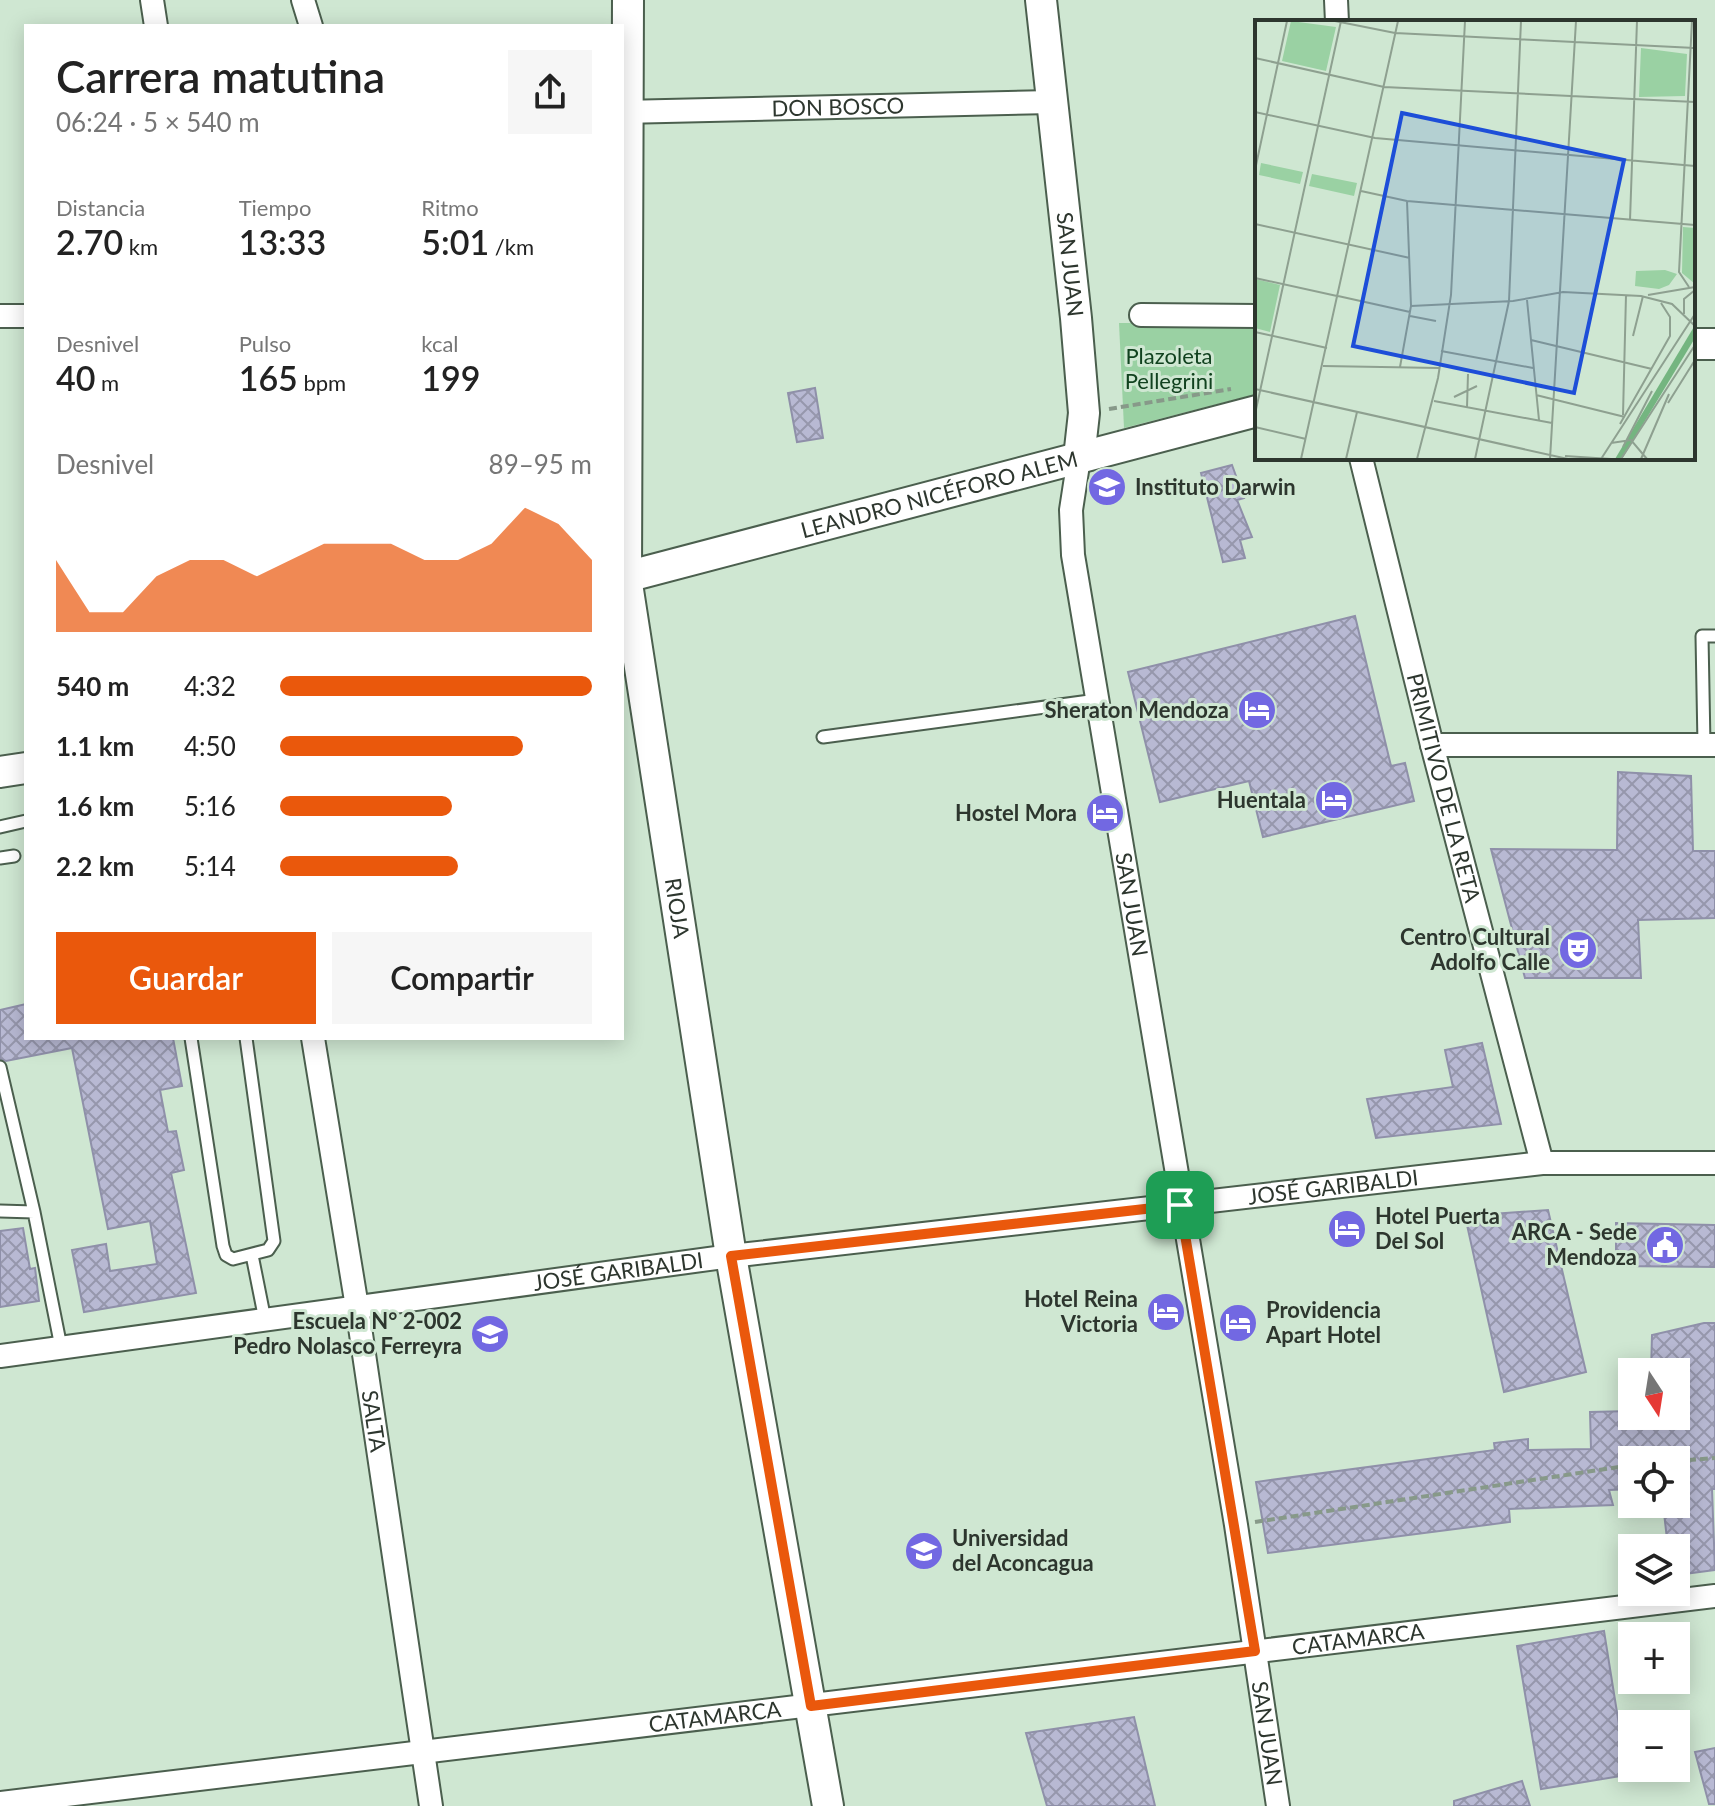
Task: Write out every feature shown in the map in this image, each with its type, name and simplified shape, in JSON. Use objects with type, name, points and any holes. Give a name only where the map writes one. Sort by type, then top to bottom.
[{"type":"street","points":[[152,0],[156,24]]},
{"type":"street","points":[[303,0],[310,24]]},
{"type":"street","name":"RIOJA","points":[[628,0],[624,578],[731,1256],[828,1806]]},
{"type":"street","name":"SAN JUAN","points":[[1041,0],[1084,413],[1070,533],[1180,1205],[1236,1525],[1278,1806]]},
{"type":"street","points":[[1336,0],[1337,20]]},
{"type":"street","name":"DON BOSCO","points":[[625,112],[1052,102]]},
{"type":"street","points":[[1141,315],[1255,316]]},
{"type":"street","points":[[0,316],[24,316]]},
{"type":"street","name":"LEANDRO NICÉFORO ALEM","points":[[624,578],[1079,458],[1249,399]]},
{"type":"street","name":"PRIMITIVO DE LA RETA","points":[[1361,460],[1432,745],[1542,1163]]},
{"type":"street","points":[[1432,745],[1709,745]]},
{"type":"street","points":[[0,772],[24,768]]},
{"type":"street","name":"SALTA","points":[[313,1040],[357,1307],[431,1806]]},
{"type":"street","name":"JOSÉ GARIBALDI","points":[[0,1356],[731,1256],[1542,1163],[1715,1163]]},
{"type":"street","name":"CATAMARCA","points":[[0,1803],[1715,1596]]},
{"type":"lane","points":[[1709,745],[1702,636],[1715,636]]},
{"type":"lane","points":[[823,737],[1097,700]]},
{"type":"lane","points":[[0,827],[24,821]]},
{"type":"lane","points":[[0,858],[14,856]]},
{"type":"lane","points":[[191,1040],[223,1246],[226,1255],[233,1259],[268,1250],[274,1241],[246,1040]]},
{"type":"lane","points":[[0,1067],[61,1347]]},
{"type":"lane","points":[[0,1211],[34,1212]]},
{"type":"lane","points":[[252,1255],[265,1320]]},
{"type":"path","points":[[1084,413],[1249,399]]},
{"type":"path","points":[[1690,1460],[1715,1458]]},
{"type":"path","points":[[1236,1525],[1618,1467]]},
{"type":"green space","name":"Plazoleta Pellegrini","points":[[1119,323],[1255,323],[1255,395],[1124,428]]},
{"type":"building","points":[[815,388],[823,438],[797,442],[788,393]]},
{"type":"building","points":[[1232,465],[1244,498],[1237,500],[1252,537],[1240,540],[1245,558],[1223,562],[1201,473]]},
{"type":"building","name":"Sheraton Mendoza","points":[[1355,616],[1391,766],[1405,763],[1414,801],[1263,837],[1249,781],[1160,802],[1128,672]]},
{"type":"building","points":[[1618,772],[1691,776],[1693,851],[1715,851],[1715,918],[1638,920],[1641,978],[1525,978],[1491,849],[1617,850]]},
{"type":"building","points":[[24,1004],[24,1040],[173,1040],[182,1086],[160,1090],[168,1132],[176,1131],[184,1170],[171,1173],[196,1293],[84,1312],[72,1250],[106,1244],[110,1271],[157,1264],[150,1221],[108,1229],[72,1048],[6,1061],[0,1059],[0,1010]]},
{"type":"building","points":[[1482,1043],[1501,1124],[1376,1138],[1367,1099],[1453,1087],[1445,1050]]},
{"type":"building","points":[[1548,1210],[1586,1372],[1504,1392],[1465,1216]]},
{"type":"building","name":"ARCA - Sede Mendoza","points":[[1616,1223],[1715,1225],[1715,1267],[1616,1266]]},
{"type":"building","points":[[23,1228],[30,1269],[35,1268],[39,1301],[0,1307],[0,1231]]},
{"type":"building","points":[[1715,1323],[1715,1489],[1712,1489],[1715,1570],[1690,1573],[1690,1534],[1666,1534],[1665,1518],[1690,1518],[1690,1446],[1618,1446],[1618,1490],[1609,1490],[1613,1505],[1509,1509],[1510,1522],[1268,1553],[1256,1482],[1495,1450],[1494,1443],[1528,1439],[1528,1450],[1591,1449],[1590,1412],[1618,1411],[1618,1430],[1690,1430],[1690,1358],[1651,1358],[1652,1335]]},
{"type":"building","points":[[1604,1631],[1618,1719],[1618,1776],[1541,1789],[1517,1646]]},
{"type":"building","points":[[1134,1717],[1155,1806],[1047,1806],[1026,1733]]},
{"type":"building","points":[[1715,1748],[1715,1804],[1709,1804],[1695,1752]]},
{"type":"building","points":[[1522,1781],[1530,1806],[1454,1806],[1454,1801]]},
{"type":"place","name":"Instituto Darwin","points":[[1107,487]]},
{"type":"place","name":"Sheraton Mendoza","points":[[1257,710]]},
{"type":"place","name":"Huentala","points":[[1334,800]]},
{"type":"place","name":"Hostel Mora","points":[[1105,813]]},
{"type":"place","name":"Centro Cultural Adolfo Calle","points":[[1578,950]]},
{"type":"place","name":"Hotel Puerta Del Sol","points":[[1347,1229]]},
{"type":"place","name":"ARCA - Sede Mendoza","points":[[1665,1245]]},
{"type":"place","name":"Hotel Reina Victoria","points":[[1166,1312]]},
{"type":"place","name":"Providencia Apart Hotel","points":[[1238,1323]]},
{"type":"place","name":"Escuela N° 2-002 Pedro Nolasco Ferreyra","points":[[490,1334]]},
{"type":"place","name":"Universidad del Aconcagua","points":[[924,1551]]},
{"type":"route","points":[[1180,1205],[1255,1651],[811,1706],[731,1256],[1180,1205]]}]
